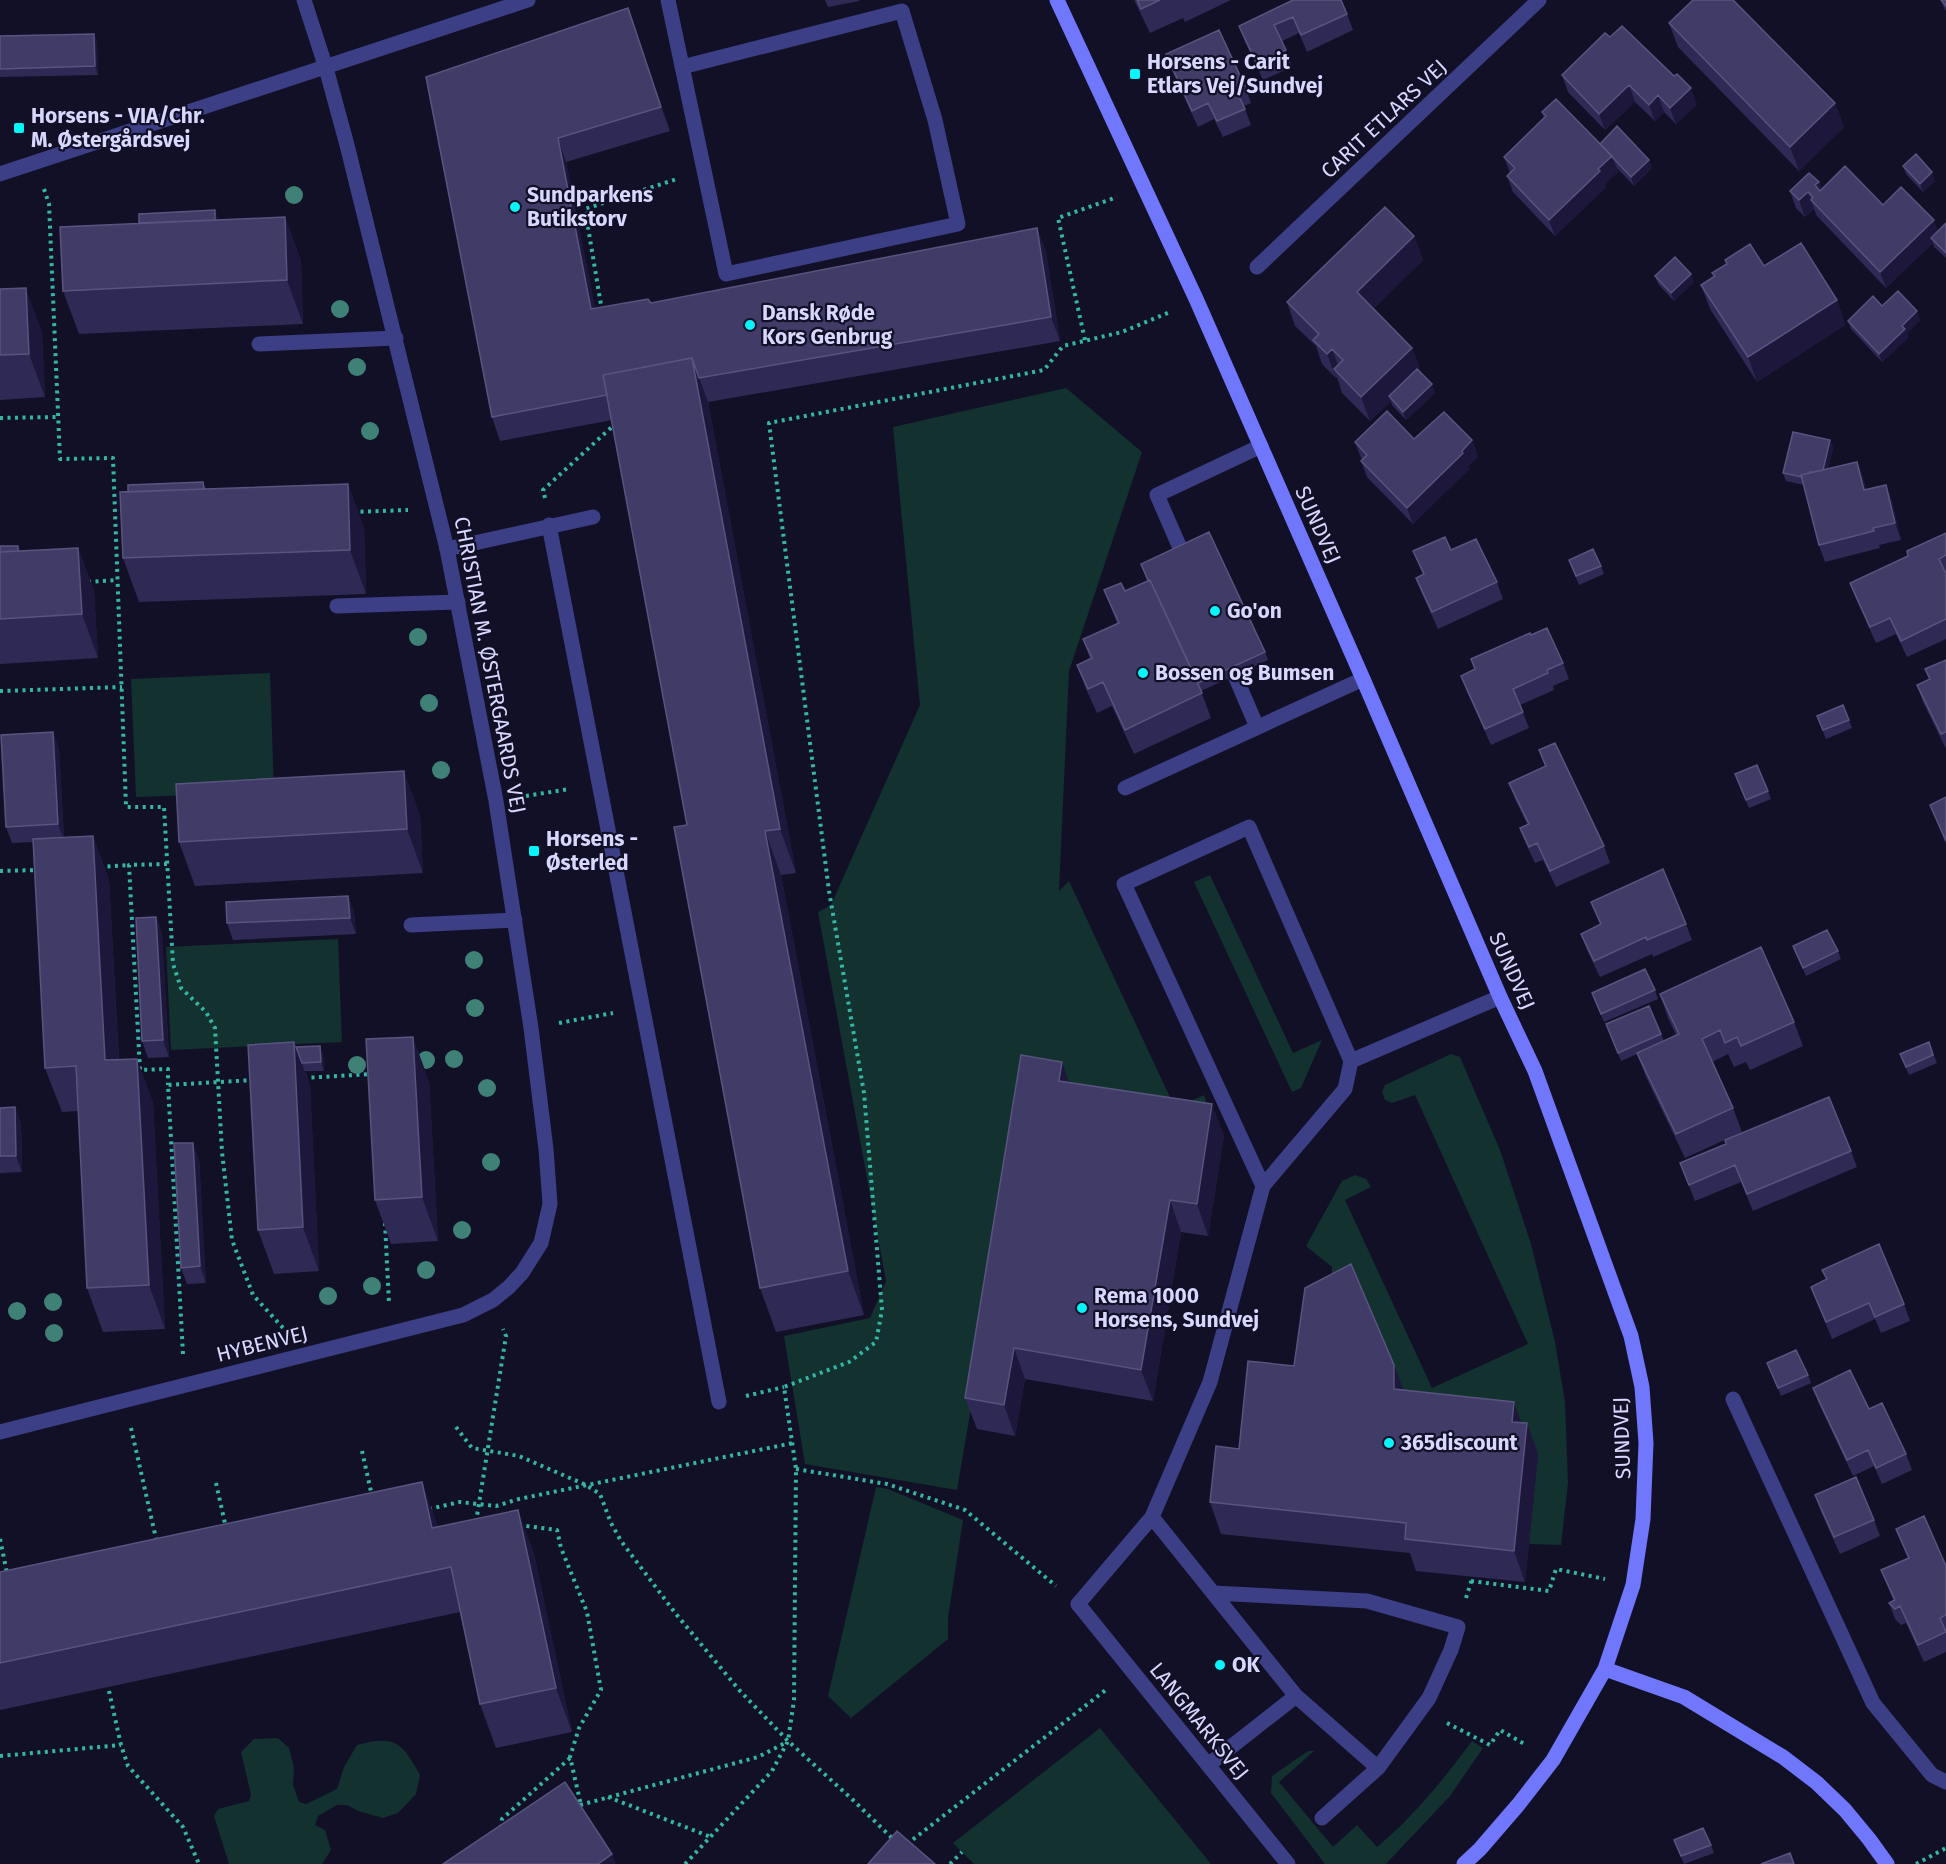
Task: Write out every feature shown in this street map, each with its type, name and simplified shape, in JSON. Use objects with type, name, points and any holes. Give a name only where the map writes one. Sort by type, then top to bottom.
[{"type":"main road","name":"SUNDVEJ","points":[[1057,0],[1197,301],[1500,996],[1535,1071],[1631,1336],[1641,1387],[1646,1443],[1643,1519],[1633,1585],[1605,1669]]},
{"type":"main road","points":[[1464,1864],[1518,1805],[1553,1760],[1605,1669],[1684,1697],[1783,1757],[1817,1783],[1845,1810],[1887,1864]]},
{"type":"street","name":"CHRISTIAN M. ØSTERGAARDS VEJ","points":[[304,0],[326,68],[396,338],[447,549],[496,801],[531,1028],[546,1149],[550,1204],[541,1243],[522,1274]]},
{"type":"street","points":[[0,174],[528,0]]},
{"type":"street","points":[[668,0],[682,67],[726,274],[958,224],[935,120],[902,11],[682,67]]},
{"type":"street","name":"CARIT ETLARS VEJ","points":[[1257,267],[1539,0]]},
{"type":"street","points":[[259,344],[396,338]]},
{"type":"street","points":[[1194,579],[1157,495],[1261,446]]},
{"type":"street","points":[[447,549],[593,517]]},
{"type":"street","points":[[549,525],[719,1402]]},
{"type":"street","points":[[337,606],[458,602]]},
{"type":"street","points":[[1221,642],[1257,727]]},
{"type":"street","points":[[1125,788],[1363,679]]},
{"type":"street","points":[[1078,1604],[1152,1516],[1210,1382],[1263,1186],[1345,1089],[1351,1061],[1249,827],[1124,884],[1263,1186]]},
{"type":"street","points":[[411,925],[515,920]]},
{"type":"street","points":[[1351,1061],[1500,996]]},
{"type":"street","name":"HYBENVEJ","points":[[0,1432],[463,1315],[494,1300],[522,1274]]},
{"type":"street","points":[[1733,1399],[1873,1703],[1932,1775],[1946,1782]]},
{"type":"street","points":[[1152,1516],[1296,1696],[1378,1768]]},
{"type":"street","points":[[1213,1593],[1367,1601],[1458,1628],[1452,1650],[1429,1698],[1378,1768],[1322,1818]]},
{"type":"street","name":"LANGMARKSVEJ","points":[[1078,1604],[1288,1864]]},
{"type":"street","points":[[1208,1765],[1296,1696]]},
{"type":"path","points":[[36,163],[49,204],[60,459],[113,458],[126,807],[164,807],[173,964],[181,988],[206,1012],[214,1028],[222,1152],[232,1240],[253,1295],[306,1355]]},
{"type":"path","points":[[603,312],[585,209],[704,170]]},
{"type":"path","points":[[1085,340],[1058,218],[1144,188]]},
{"type":"path","points":[[719,1402],[784,1388],[849,1362],[876,1342],[882,1310],[864,1093],[829,891],[769,423],[1044,370],[1063,346],[1122,332],[1197,301]]},
{"type":"path","points":[[0,418],[58,417]]},
{"type":"path","points":[[549,525],[543,490],[615,424]]},
{"type":"path","points":[[342,513],[437,508]]},
{"type":"path","points":[[83,582],[118,580]]},
{"type":"path","points":[[0,691],[122,687]]},
{"type":"path","points":[[496,801],[600,784]]},
{"type":"path","points":[[94,867],[167,864]]},
{"type":"path","points":[[129,865],[140,1070],[168,1069],[184,1386]]},
{"type":"path","points":[[0,871],[47,869]]},
{"type":"path","points":[[531,1028],[643,1007]]},
{"type":"path","points":[[297,1078],[376,1074]]},
{"type":"path","points":[[168,1085],[263,1080]]},
{"type":"path","points":[[384,1215],[391,1333]]},
{"type":"path","points":[[476,1523],[506,1336],[494,1300]]},
{"type":"path","points":[[685,1864],[772,1771],[788,1741],[794,1700],[796,1469],[784,1388]]},
{"type":"path","points":[[456,1427],[472,1448],[519,1456],[586,1485],[600,1494],[621,1541],[676,1614],[740,1691],[788,1741],[902,1848],[1132,1670]]},
{"type":"path","points":[[419,1511],[460,1502],[496,1506],[519,1499],[793,1443]]},
{"type":"path","points":[[134,1444],[157,1544]]},
{"type":"path","points":[[362,1451],[372,1497]]},
{"type":"path","points":[[796,1469],[887,1484],[965,1510],[1078,1604]]},
{"type":"path","points":[[216,1483],[226,1529]]},
{"type":"path","points":[[496,1506],[503,1515]]},
{"type":"path","points":[[511,1524],[558,1530],[561,1548],[587,1612],[601,1690],[579,1728],[570,1757],[580,1805]]},
{"type":"path","points":[[0,1539],[9,1580]]},
{"type":"path","points":[[1471,1581],[1549,1591],[1556,1569],[1633,1585]]},
{"type":"path","points":[[109,1691],[128,1766],[183,1827],[199,1864]]},
{"type":"path","points":[[1429,1698],[1438,1719],[1490,1745],[1500,1730],[1553,1760]]},
{"type":"path","points":[[571,1811],[580,1805],[758,1757],[788,1741]]},
{"type":"path","points":[[0,1756],[121,1745]]},
{"type":"path","points":[[500,1830],[502,1819],[570,1757]]},
{"type":"path","points":[[608,1797],[711,1837]]},
{"type":"path","points":[[1915,1864],[1946,1848]]},
{"type":"path","points":[[950,1864],[962,1852]]},
{"type":"green space","points":[[1066,388],[1142,452],[1069,671],[1059,891],[1069,881],[1175,1108],[1204,1095],[1211,1119],[1026,1086],[957,1490],[805,1464],[784,1336],[870,1318],[886,1281],[818,912],[831,905],[920,705],[893,427]]},
{"type":"green space","points":[[270,673],[274,792],[136,797],[131,679]]},
{"type":"green space","points":[[1210,875],[1293,1053],[1322,1040],[1301,1088],[1292,1092],[1194,882]]},
{"type":"green space","points":[[338,939],[342,1042],[171,1050],[166,947]]},
{"type":"green space","points":[[1451,1054],[1460,1057],[1500,1150],[1531,1244],[1555,1342],[1565,1402],[1568,1483],[1561,1545],[1529,1544],[1538,1455],[1405,1420],[1331,1311],[1332,1267],[1306,1246],[1342,1181],[1355,1175],[1366,1179],[1371,1187],[1345,1200],[1432,1388],[1528,1344],[1415,1095],[1392,1103],[1385,1100],[1382,1092],[1385,1085]]},
{"type":"green space","points":[[876,1487],[888,1489],[963,1520],[948,1618],[948,1639],[851,1718],[828,1696]]},
{"type":"green space","points":[[1100,1728],[1211,1864],[974,1864],[953,1843]]},
{"type":"green space","points":[[278,1738],[289,1748],[294,1768],[293,1785],[299,1802],[306,1804],[337,1789],[344,1767],[357,1745],[380,1741],[396,1744],[408,1755],[420,1775],[416,1794],[398,1813],[383,1818],[358,1811],[347,1805],[337,1805],[318,1816],[315,1825],[325,1830],[331,1850],[322,1864],[229,1864],[214,1816],[218,1809],[249,1801],[251,1795],[241,1752],[254,1739]]},
{"type":"green space","points":[[1472,1741],[1483,1748],[1450,1796],[1386,1864],[1325,1864],[1271,1793],[1272,1776],[1308,1751],[1314,1751],[1279,1782],[1333,1847],[1357,1825],[1377,1847],[1428,1797]]},
{"type":"building","points":[[1137,0],[1160,0],[1141,9]]},
{"type":"building","points":[[1293,0],[1341,0],[1347,14],[1301,35],[1293,17],[1274,25],[1286,50],[1257,64],[1239,26]]},
{"type":"building","points":[[1693,0],[1733,0],[1835,103],[1790,147],[1669,23]]},
{"type":"building","name":"Sundparkens Butikstorv","points":[[628,8],[661,107],[558,138],[591,309],[648,299],[651,303],[1037,228],[1051,317],[699,378],[692,358],[603,375],[607,395],[492,417],[426,77]]},
{"type":"building","points":[[1622,26],[1674,76],[1677,74],[1691,88],[1670,108],[1658,95],[1649,105],[1629,85],[1599,114],[1562,75],[1605,33],[1610,37]]},
{"type":"building","points":[[1219,30],[1245,86],[1236,90],[1245,109],[1217,121],[1208,103],[1192,111],[1166,54]]},
{"type":"building","points":[[94,34],[95,66],[0,69],[0,36]]},
{"type":"building","points":[[1556,99],[1612,156],[1598,169],[1600,171],[1549,220],[1507,176],[1515,168],[1504,157],[1546,116],[1542,112]]},
{"type":"building","points":[[1617,126],[1649,160],[1631,177],[1600,144]]},
{"type":"building","points":[[1916,154],[1932,172],[1920,184],[1903,166]]},
{"type":"building","points":[[1845,166],[1883,205],[1901,187],[1934,220],[1880,272],[1811,200],[1813,197],[1808,192],[1799,200],[1790,191],[1809,173],[1819,182],[1815,185],[1820,191]]},
{"type":"building","points":[[1385,207],[1414,236],[1357,292],[1412,348],[1361,397],[1334,369],[1343,360],[1332,349],[1327,354],[1313,340],[1319,334],[1287,302]]},
{"type":"building","points":[[215,210],[215,220],[139,223],[139,214]]},
{"type":"building","points":[[285,217],[287,280],[63,291],[60,227]]},
{"type":"building","points":[[1946,223],[1946,253],[1931,238]]},
{"type":"building","points":[[1801,243],[1837,300],[1748,357],[1701,285],[1715,276],[1712,273],[1727,264],[1725,260],[1750,244],[1764,266]]},
{"type":"building","points":[[1675,257],[1691,274],[1671,293],[1655,276]]},
{"type":"building","points":[[26,288],[29,354],[0,355],[0,289]]},
{"type":"building","points":[[1898,291],[1917,311],[1902,326],[1905,329],[1879,354],[1848,321],[1873,296],[1882,306]]},
{"type":"building","points":[[692,358],[780,829],[765,831],[848,1271],[760,1288],[674,827],[687,825],[603,375]]},
{"type":"building","points":[[1417,369],[1432,384],[1403,412],[1389,396]]},
{"type":"building","points":[[1387,411],[1414,439],[1444,412],[1472,440],[1462,451],[1463,453],[1407,508],[1361,461],[1367,455],[1355,442]]},
{"type":"building","points":[[1793,432],[1830,440],[1823,470],[1801,475],[1802,477],[1783,473]]},
{"type":"building","points":[[1857,462],[1864,490],[1886,485],[1895,523],[1873,528],[1874,531],[1819,545],[1801,475]]},
{"type":"building","points":[[203,482],[204,489],[128,492],[128,485]]},
{"type":"building","points":[[348,484],[350,550],[123,558],[120,492]]},
{"type":"building","points":[[1209,532],[1265,652],[1198,683],[1141,564]]},
{"type":"building","points":[[1946,533],[1946,555],[1939,559],[1946,574],[1946,619],[1901,641],[1890,618],[1870,627],[1850,583],[1908,556],[1907,551]]},
{"type":"building","points":[[1445,537],[1451,550],[1476,539],[1497,582],[1432,612],[1416,578],[1424,574],[1413,551]]},
{"type":"building","points":[[0,546],[18,546],[18,551],[0,552]]},
{"type":"building","points":[[78,548],[82,614],[0,619],[0,552]]},
{"type":"building","points":[[1593,549],[1601,566],[1576,576],[1569,560]]},
{"type":"building","name":"Bossen og Bumsen","points":[[1150,580],[1202,693],[1125,730],[1103,682],[1088,689],[1077,665],[1092,658],[1083,639],[1119,623],[1104,590],[1121,583],[1125,591]]},
{"type":"building","points":[[1547,628],[1563,663],[1547,670],[1548,673],[1513,689],[1523,712],[1485,729],[1461,676],[1475,669],[1471,659]]},
{"type":"building","points":[[1946,660],[1946,732],[1941,734],[1917,685],[1930,679],[1925,669]]},
{"type":"building","points":[[1843,705],[1849,720],[1823,730],[1817,716]]},
{"type":"building","points":[[53,732],[58,824],[6,827],[1,735]]},
{"type":"building","points":[[1555,743],[1604,846],[1550,871],[1537,843],[1529,847],[1520,828],[1529,824],[1509,783],[1546,766],[1539,750]]},
{"type":"building","points":[[1757,765],[1768,791],[1746,800],[1735,774]]},
{"type":"building","points":[[404,771],[407,829],[179,842],[176,784]]},
{"type":"building","points":[[1946,797],[1946,841],[1930,805]]},
{"type":"building","points":[[93,836],[105,1060],[137,1059],[149,1285],[87,1288],[76,1066],[45,1068],[33,839]]},
{"type":"building","points":[[1663,869],[1686,924],[1647,940],[1646,937],[1594,961],[1581,934],[1601,924],[1591,902]]},
{"type":"building","points":[[348,896],[350,918],[227,923],[226,902]]},
{"type":"building","points":[[156,917],[163,1040],[142,1041],[136,918]]},
{"type":"building","points":[[1827,930],[1838,951],[1803,968],[1793,946]]},
{"type":"building","points":[[1761,947],[1794,1022],[1741,1046],[1737,1037],[1725,1043],[1720,1030],[1702,1039],[1733,1108],[1676,1134],[1637,1053],[1679,1034],[1660,994]]},
{"type":"building","points":[[1645,969],[1655,990],[1601,1014],[1592,993]]},
{"type":"building","points":[[1649,1006],[1661,1034],[1618,1053],[1606,1024]]},
{"type":"building","points":[[413,1037],[422,1197],[375,1200],[366,1039]]},
{"type":"building","points":[[294,1042],[303,1227],[258,1230],[248,1045]]},
{"type":"building","points":[[1929,1042],[1933,1055],[1906,1067],[1900,1054]]},
{"type":"building","points":[[320,1046],[321,1062],[302,1063],[296,1047]]},
{"type":"building","name":"Rema 1000 Horsens, Sundvej","points":[[1021,1055],[1062,1062],[1059,1081],[1212,1104],[1197,1204],[1170,1200],[1141,1370],[1014,1348],[1004,1405],[965,1398]]},
{"type":"building","points":[[1829,1097],[1851,1151],[1747,1194],[1735,1165],[1689,1185],[1680,1163],[1726,1144],[1725,1140]]},
{"type":"building","points":[[15,1107],[16,1156],[0,1156],[0,1108]]},
{"type":"building","points":[[174,1143],[193,1143],[200,1266],[181,1268]]},
{"type":"building","points":[[1879,1244],[1904,1304],[1875,1317],[1869,1303],[1826,1322],[1811,1287],[1827,1279],[1822,1270]]},
{"type":"building","name":"365discount","points":[[1351,1264],[1394,1365],[1394,1389],[1514,1402],[1512,1422],[1527,1423],[1514,1551],[1405,1539],[1406,1523],[1210,1502],[1216,1446],[1239,1449],[1248,1361],[1294,1366],[1305,1288]]},
{"type":"building","points":[[1796,1350],[1808,1375],[1778,1388],[1767,1363]]},
{"type":"building","points":[[1850,1370],[1869,1409],[1882,1403],[1906,1454],[1876,1468],[1868,1450],[1847,1460],[1813,1388]]},
{"type":"building","points":[[1856,1477],[1874,1520],[1834,1537],[1815,1495]]},
{"type":"building","points":[[422,1482],[432,1528],[518,1510],[556,1688],[480,1704],[451,1567],[0,1663],[0,1572]]},
{"type":"building","points":[[1924,1516],[1946,1566],[1946,1615],[1940,1618],[1946,1632],[1918,1645],[1900,1606],[1895,1609],[1889,1603],[1895,1600],[1881,1570],[1909,1558],[1896,1529]]},
{"type":"building","points":[[565,1782],[612,1854],[598,1864],[443,1864]]},
{"type":"building","points":[[1703,1828],[1711,1845],[1681,1856],[1674,1840]]},
{"type":"building","points":[[897,1831],[935,1864],[868,1864]]},
{"type":"building","points":[[1790,1853],[1794,1864],[1761,1864]]},
{"type":"place","name":"Horsens - Carit Etlars Vej/Sundvej","points":[[1135,74]]},
{"type":"place","name":"Horsens - VIA/Chr. M. Østergårdsvej","points":[[19,128]]},
{"type":"place","name":"Sundparkens Butikstorv","points":[[515,207]]},
{"type":"place","name":"Dansk Røde Kors Genbrug","points":[[750,325]]},
{"type":"place","name":"Go'on","points":[[1215,611]]},
{"type":"place","name":"Bossen og Bumsen","points":[[1143,673]]},
{"type":"place","name":"Horsens - Østerled","points":[[534,851]]},
{"type":"place","name":"Rema 1000 Horsens, Sundvej","points":[[1082,1308]]},
{"type":"place","name":"365discount","points":[[1389,1443]]},
{"type":"place","name":"OK","points":[[1220,1665]]}]
